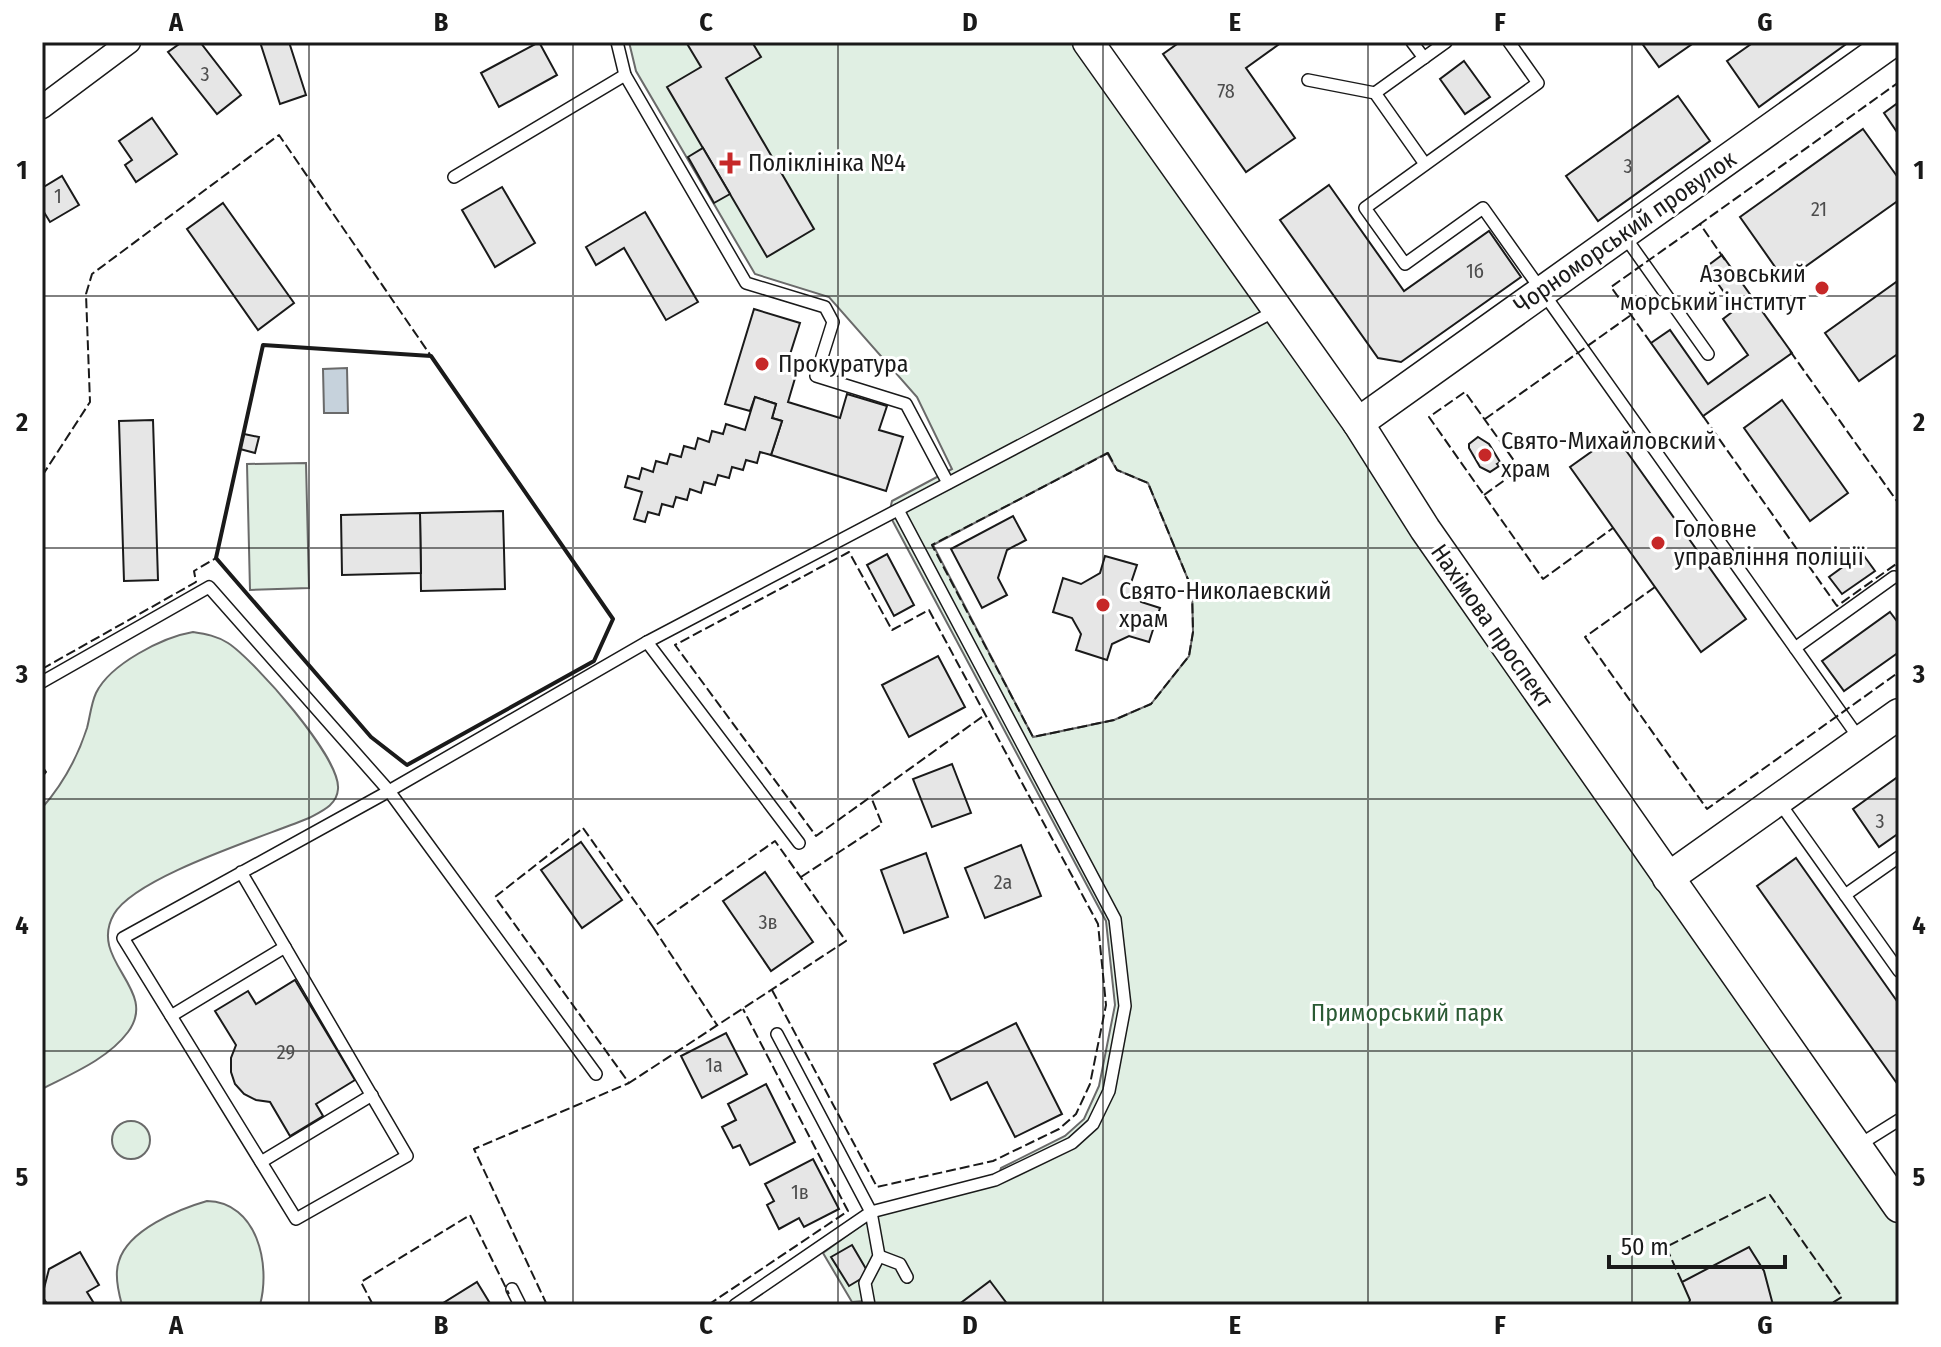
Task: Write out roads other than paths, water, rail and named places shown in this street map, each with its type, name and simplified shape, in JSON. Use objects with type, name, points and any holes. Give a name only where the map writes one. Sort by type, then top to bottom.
[{"type":"main road","name":"Нахімова проспект","points":[[1088,42],[1358,423],[1425,529],[1899,1207]]},
{"type":"main road","name":"Чорноморський провулок","points":[[1358,423],[1892,42]]},
{"type":"main road","points":[[1668,878],[1899,714]]},
{"type":"street","points":[[42,107],[129,42]]},
{"type":"lane","points":[[617,42],[625,75],[746,283],[825,307],[833,322],[816,376],[906,404],[948,483]]},
{"type":"lane","points":[[1412,42],[1424,58]]},
{"type":"lane","points":[[1375,93],[1446,42]]},
{"type":"lane","points":[[1509,42],[1538,83],[1365,208],[1405,264],[1483,208],[1861,741]]},
{"type":"lane","points":[[454,177],[625,75]]},
{"type":"lane","points":[[1308,80],[1375,93],[1425,164]]},
{"type":"lane","points":[[1623,234],[1708,354]]},
{"type":"lane","points":[[241,872],[407,1156],[296,1219],[123,938],[241,872],[389,791],[647,642],[1277,309]]},
{"type":"lane","points":[[735,1305],[871,1212],[995,1180],[1072,1143],[1093,1124],[1109,1091],[1125,1006],[1115,919],[898,510]]},
{"type":"lane","points":[[1795,648],[1894,577]]},
{"type":"lane","points":[[42,682],[209,587],[389,791],[596,1074]]},
{"type":"lane","points":[[647,642],[799,843]]},
{"type":"lane","points":[[1778,800],[1899,971]]},
{"type":"lane","points":[[1845,895],[1899,857]]},
{"type":"lane","points":[[171,1016],[285,947]]},
{"type":"lane","points":[[777,1034],[871,1212],[879,1256],[865,1283],[869,1305]]},
{"type":"lane","points":[[261,1162],[372,1095]]},
{"type":"lane","points":[[1857,1146],[1899,1120]]},
{"type":"lane","points":[[879,1256],[900,1264],[907,1277]]},
{"type":"lane","points":[[512,1289],[520,1305]]},
{"type":"place","name":"Поліклініка №4","points":[[730,163]]},
{"type":"place","name":"Азовський морський інститут","points":[[1822,288]]},
{"type":"place","name":"Прокуратура","points":[[762,364]]},
{"type":"place","name":"Свято-Михайловский храм","points":[[1485,455]]},
{"type":"place","name":"Головне управління поліції","points":[[1658,543]]},
{"type":"place","name":"Свято-Николаевский храм","points":[[1103,605]]},
{"type":"park label","name":"Приморський парк","points":[[1407,1013]]}]
